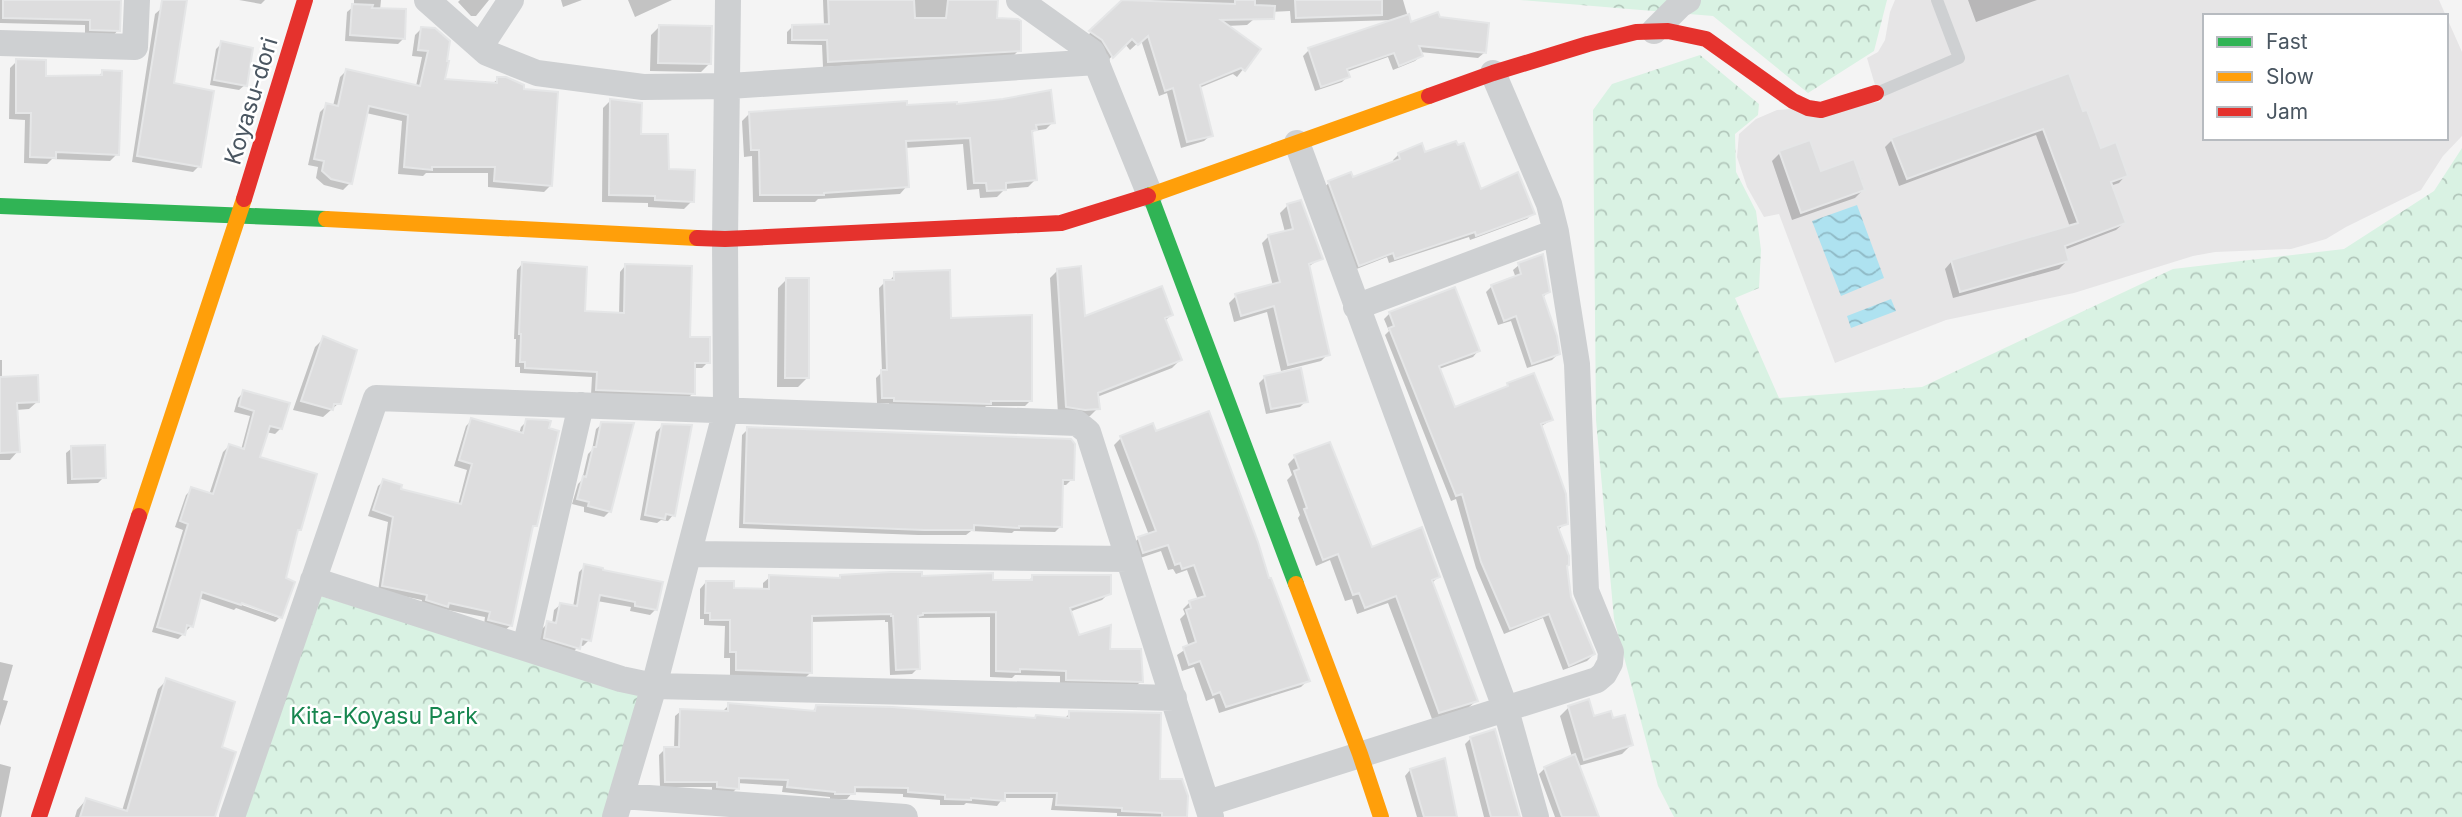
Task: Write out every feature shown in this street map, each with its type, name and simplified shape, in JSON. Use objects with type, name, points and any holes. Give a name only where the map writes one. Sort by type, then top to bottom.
[{"type":"street","points":[[0,43],[135,47],[137,0]]},
{"type":"street","name":"Koyasu-dori","points":[[39,817],[239,215],[305,0]]},
{"type":"street","points":[[427,0],[487,53],[537,73],[643,87],[729,86],[1097,62]]},
{"type":"street","points":[[480,47],[511,0]]},
{"type":"street","points":[[729,0],[725,239],[726,410],[654,686],[619,807],[905,817]]},
{"type":"street","points":[[1018,0],[1092,52],[1097,62],[1150,195],[1360,754],[1381,817]]},
{"type":"street","points":[[1654,32],[1688,0]]},
{"type":"street","points":[[0,206],[725,239],[1061,223],[1150,195],[1493,73],[1622,34],[1668,31],[1706,40],[1793,101],[1808,108],[1821,110],[1876,93]]},
{"type":"street","points":[[232,817],[376,398],[1077,423],[1088,432],[1209,810],[1360,754],[1597,680],[1610,663],[1611,652],[1586,591],[1577,364],[1556,232],[1549,204],[1493,73]]},
{"type":"street","points":[[1297,143],[1506,709],[1536,817]]},
{"type":"street","points":[[1356,307],[1556,232]]},
{"type":"street","points":[[525,648],[581,405]]},
{"type":"street","points":[[689,554],[1128,559]]},
{"type":"street","points":[[313,580],[621,679],[654,686],[1174,698]]},
{"type":"lane","points":[[1876,93],[1959,58],[1937,0]]},
{"type":"shaded area","points":[[1895,0],[2439,0],[2445,14],[2203,14],[2203,140],[2448,140],[2448,20],[2462,52],[2462,136],[2443,156],[2421,190],[2326,239],[2291,249],[2215,252],[2193,256],[2074,293],[1946,320],[1835,363],[1779,214],[1764,217],[1747,187],[1737,157],[1739,134],[1756,119],[1777,110],[1880,102],[1867,58],[1878,52],[1885,40]]},
{"type":"green space","points":[[1520,0],[1887,0],[1874,51],[1808,93],[1713,16]]},
{"type":"green space","points":[[1700,55],[1759,104],[1758,115],[1735,134],[1736,172],[1756,211],[1761,250],[1759,288],[1735,298],[1779,398],[1922,387],[2173,269],[2344,249],[2434,191],[2462,148],[2462,817],[1674,817],[1658,786],[1614,619],[1596,420],[1593,110],[1612,84]]},
{"type":"green space","name":"Kita-Koyasu Park","points":[[320,596],[640,692],[612,817],[240,817]]},
{"type":"water","points":[[1857,205],[1884,278],[1841,296],[1812,221]]},
{"type":"water","points":[[1891,299],[1896,311],[1851,328],[1847,316]]},
{"type":"building","points":[[3,0],[121,0],[120,31],[90,30],[90,20],[3,18]]},
{"type":"building","points":[[162,0],[187,0],[174,83],[214,91],[201,167],[137,156]]},
{"type":"building","points":[[828,0],[914,0],[915,18],[946,18],[948,0],[998,0],[997,18],[1021,21],[1021,51],[828,62],[827,40],[792,40],[792,25],[829,24]]},
{"type":"building","points":[[1122,0],[1235,4],[1235,0],[1255,0],[1255,5],[1275,6],[1274,19],[1221,20],[1261,49],[1245,71],[1241,68],[1200,85],[1213,136],[1187,142],[1173,88],[1165,91],[1148,36],[1138,45],[1132,39],[1113,58],[1102,40],[1089,31]]},
{"type":"building","points":[[1295,0],[1382,0],[1382,15],[1296,18]]},
{"type":"building","points":[[352,4],[373,5],[372,8],[406,9],[405,39],[350,35]]},
{"type":"building","points":[[1438,12],[1440,17],[1489,23],[1486,53],[1419,46],[1423,56],[1399,66],[1394,53],[1347,69],[1350,77],[1321,87],[1308,48],[1409,14],[1411,22]]},
{"type":"building","points":[[659,25],[712,26],[711,64],[658,63]]},
{"type":"building","points":[[421,27],[435,28],[450,41],[445,79],[497,83],[497,77],[506,77],[524,85],[524,89],[558,92],[552,186],[494,181],[495,167],[432,167],[432,170],[404,167],[408,115],[369,106],[352,184],[331,179],[322,171],[324,161],[314,159],[326,103],[338,106],[346,69],[420,86],[428,51],[418,50]]},
{"type":"building","points":[[221,41],[253,48],[247,86],[214,80]]},
{"type":"building","points":[[16,59],[46,60],[46,76],[102,75],[102,70],[122,71],[119,155],[56,152],[56,158],[30,157],[31,113],[16,113]]},
{"type":"building","points":[[2069,73],[2101,148],[2116,142],[2128,176],[2111,182],[2126,223],[2065,246],[2069,261],[1960,292],[1951,260],[2078,223],[2043,129],[1907,179],[1891,138]]},
{"type":"building","points":[[1051,90],[1055,123],[1036,125],[1037,130],[1032,131],[1037,180],[1006,183],[1006,190],[987,191],[986,183],[974,183],[970,138],[906,141],[909,187],[824,195],[760,195],[759,150],[751,150],[749,112],[907,101],[907,105],[957,104]]},
{"type":"building","points":[[610,99],[642,103],[641,134],[668,134],[669,169],[695,170],[694,202],[655,200],[655,196],[609,195]]},
{"type":"building","points":[[1810,140],[1821,171],[1854,159],[1865,190],[1801,213],[1779,151]]},
{"type":"building","points":[[1456,141],[1458,145],[1464,143],[1481,189],[1518,172],[1535,214],[1476,236],[1475,232],[1395,259],[1393,253],[1359,266],[1328,181],[1351,172],[1353,177],[1400,159],[1398,153],[1422,143],[1425,152]]},
{"type":"building","points":[[1301,200],[1323,259],[1309,264],[1330,355],[1288,365],[1274,306],[1241,316],[1235,294],[1280,282],[1268,235],[1293,229],[1287,204]]},
{"type":"building","points":[[1543,254],[1550,292],[1543,295],[1557,336],[1560,354],[1532,364],[1516,316],[1504,321],[1491,285],[1521,274],[1518,263]]},
{"type":"building","points":[[522,262],[587,267],[585,311],[624,313],[625,264],[692,266],[690,337],[710,337],[710,363],[695,363],[695,394],[596,390],[597,372],[525,368],[525,362],[520,362],[519,334]]},
{"type":"building","points":[[1081,266],[1085,316],[1162,286],[1173,315],[1165,318],[1182,360],[1098,393],[1100,409],[1066,407],[1057,269]]},
{"type":"building","points":[[950,270],[951,318],[1032,315],[1032,401],[991,401],[991,404],[894,401],[894,398],[882,398],[881,370],[887,370],[884,280],[894,280],[894,272]]},
{"type":"building","points":[[786,278],[809,278],[809,378],[785,378]]},
{"type":"building","points":[[1455,287],[1480,351],[1439,366],[1455,407],[1534,373],[1553,420],[1541,424],[1566,494],[1568,524],[1558,527],[1569,556],[1567,566],[1571,597],[1595,654],[1569,666],[1549,614],[1510,629],[1481,562],[1462,494],[1456,496],[1389,328],[1394,326],[1389,312]]},
{"type":"building","points":[[323,336],[357,350],[341,404],[334,404],[333,410],[301,401]]},
{"type":"building","points":[[1301,368],[1308,402],[1271,409],[1264,376]]},
{"type":"building","points":[[38,375],[39,402],[17,403],[20,452],[0,453],[0,377]]},
{"type":"building","points":[[243,390],[290,403],[282,429],[270,426],[260,457],[317,474],[301,530],[298,530],[286,578],[295,582],[282,618],[202,592],[193,627],[187,625],[185,635],[157,627],[188,524],[180,521],[191,487],[213,494],[229,444],[244,449],[254,411],[239,406]]},
{"type":"building","points":[[1209,411],[1269,578],[1310,681],[1226,707],[1220,692],[1213,695],[1200,661],[1189,665],[1183,647],[1196,642],[1186,610],[1191,608],[1189,601],[1205,596],[1194,565],[1182,569],[1180,563],[1175,565],[1168,545],[1143,553],[1138,537],[1156,531],[1120,436],[1153,423],[1156,431]]},
{"type":"building","points":[[471,418],[523,433],[526,419],[547,420],[551,421],[549,428],[559,431],[537,526],[533,526],[512,626],[488,620],[490,612],[449,603],[448,607],[426,600],[427,595],[382,586],[393,517],[373,510],[383,479],[402,485],[401,489],[461,504],[472,464],[459,460]]},
{"type":"building","points":[[601,422],[634,423],[611,512],[588,506],[589,502],[577,499],[583,476],[586,477],[593,447],[596,447]]},
{"type":"building","points":[[662,424],[692,425],[675,516],[666,514],[665,519],[645,515]]},
{"type":"building","points":[[747,427],[1071,439],[1075,444],[1074,480],[1063,480],[1062,527],[974,525],[974,530],[924,530],[744,523]]},
{"type":"building","points":[[1330,442],[1372,547],[1422,527],[1440,577],[1432,580],[1478,701],[1439,713],[1396,596],[1365,608],[1359,593],[1353,595],[1338,554],[1323,560],[1304,509],[1307,508],[1294,471],[1299,469],[1294,455]]},
{"type":"building","points":[[105,445],[106,478],[72,479],[71,446]]},
{"type":"building","points":[[584,564],[663,582],[657,610],[635,606],[635,602],[600,595],[591,641],[582,639],[580,649],[544,638],[547,621],[556,623],[560,603],[577,606]]},
{"type":"building","points":[[922,572],[922,576],[993,573],[993,580],[1032,580],[1032,575],[1111,575],[1111,594],[1070,608],[1079,635],[1111,625],[1110,649],[1141,649],[1143,682],[1066,680],[1066,671],[996,671],[996,612],[923,613],[918,616],[920,669],[896,670],[891,614],[812,616],[812,673],[736,670],[736,652],[730,652],[730,620],[710,620],[710,613],[705,613],[706,581],[734,581],[734,588],[769,589],[769,575],[840,578],[840,575]]},
{"type":"building","points":[[166,678],[235,702],[222,747],[236,752],[215,817],[80,817],[86,798],[127,811]]},
{"type":"building","points":[[1589,699],[1594,716],[1611,711],[1613,718],[1625,715],[1633,745],[1584,760],[1568,706]]},
{"type":"building","points":[[728,703],[815,711],[816,705],[892,707],[1035,718],[1036,715],[1069,718],[1069,711],[1161,713],[1160,779],[1182,779],[1188,796],[1187,817],[1162,817],[1162,813],[1122,811],[1122,808],[1056,805],[1057,793],[1005,793],[1005,801],[945,799],[945,795],[908,792],[908,788],[855,787],[855,794],[835,794],[787,787],[788,780],[739,778],[739,789],[717,787],[717,782],[665,782],[664,747],[679,747],[680,709],[728,711]]},
{"type":"building","points":[[1495,729],[1520,817],[1491,817],[1470,737]]},
{"type":"building","points":[[1575,754],[1599,817],[1562,817],[1544,767]]},
{"type":"building","points":[[1445,758],[1457,817],[1424,817],[1410,769]]},
{"type":"traffic: fast","points":[[1150,195],[1296,584]]},
{"type":"traffic: fast","points":[[0,206],[326,219]]},
{"type":"traffic: slow","points":[[1148,196],[1429,96]]},
{"type":"traffic: slow","points":[[139,516],[244,199]]},
{"type":"traffic: slow","points":[[326,219],[697,238]]},
{"type":"traffic: slow","points":[[1296,584],[1381,817]]},
{"type":"traffic: jam","points":[[244,199],[305,0]]},
{"type":"traffic: jam","points":[[1429,96],[1588,44],[1636,32],[1668,31],[1706,39],[1793,101],[1808,108],[1821,110],[1876,93]]},
{"type":"traffic: jam","points":[[697,238],[725,239],[1061,223],[1148,196]]},
{"type":"traffic: jam","points":[[39,817],[139,516]]}]
